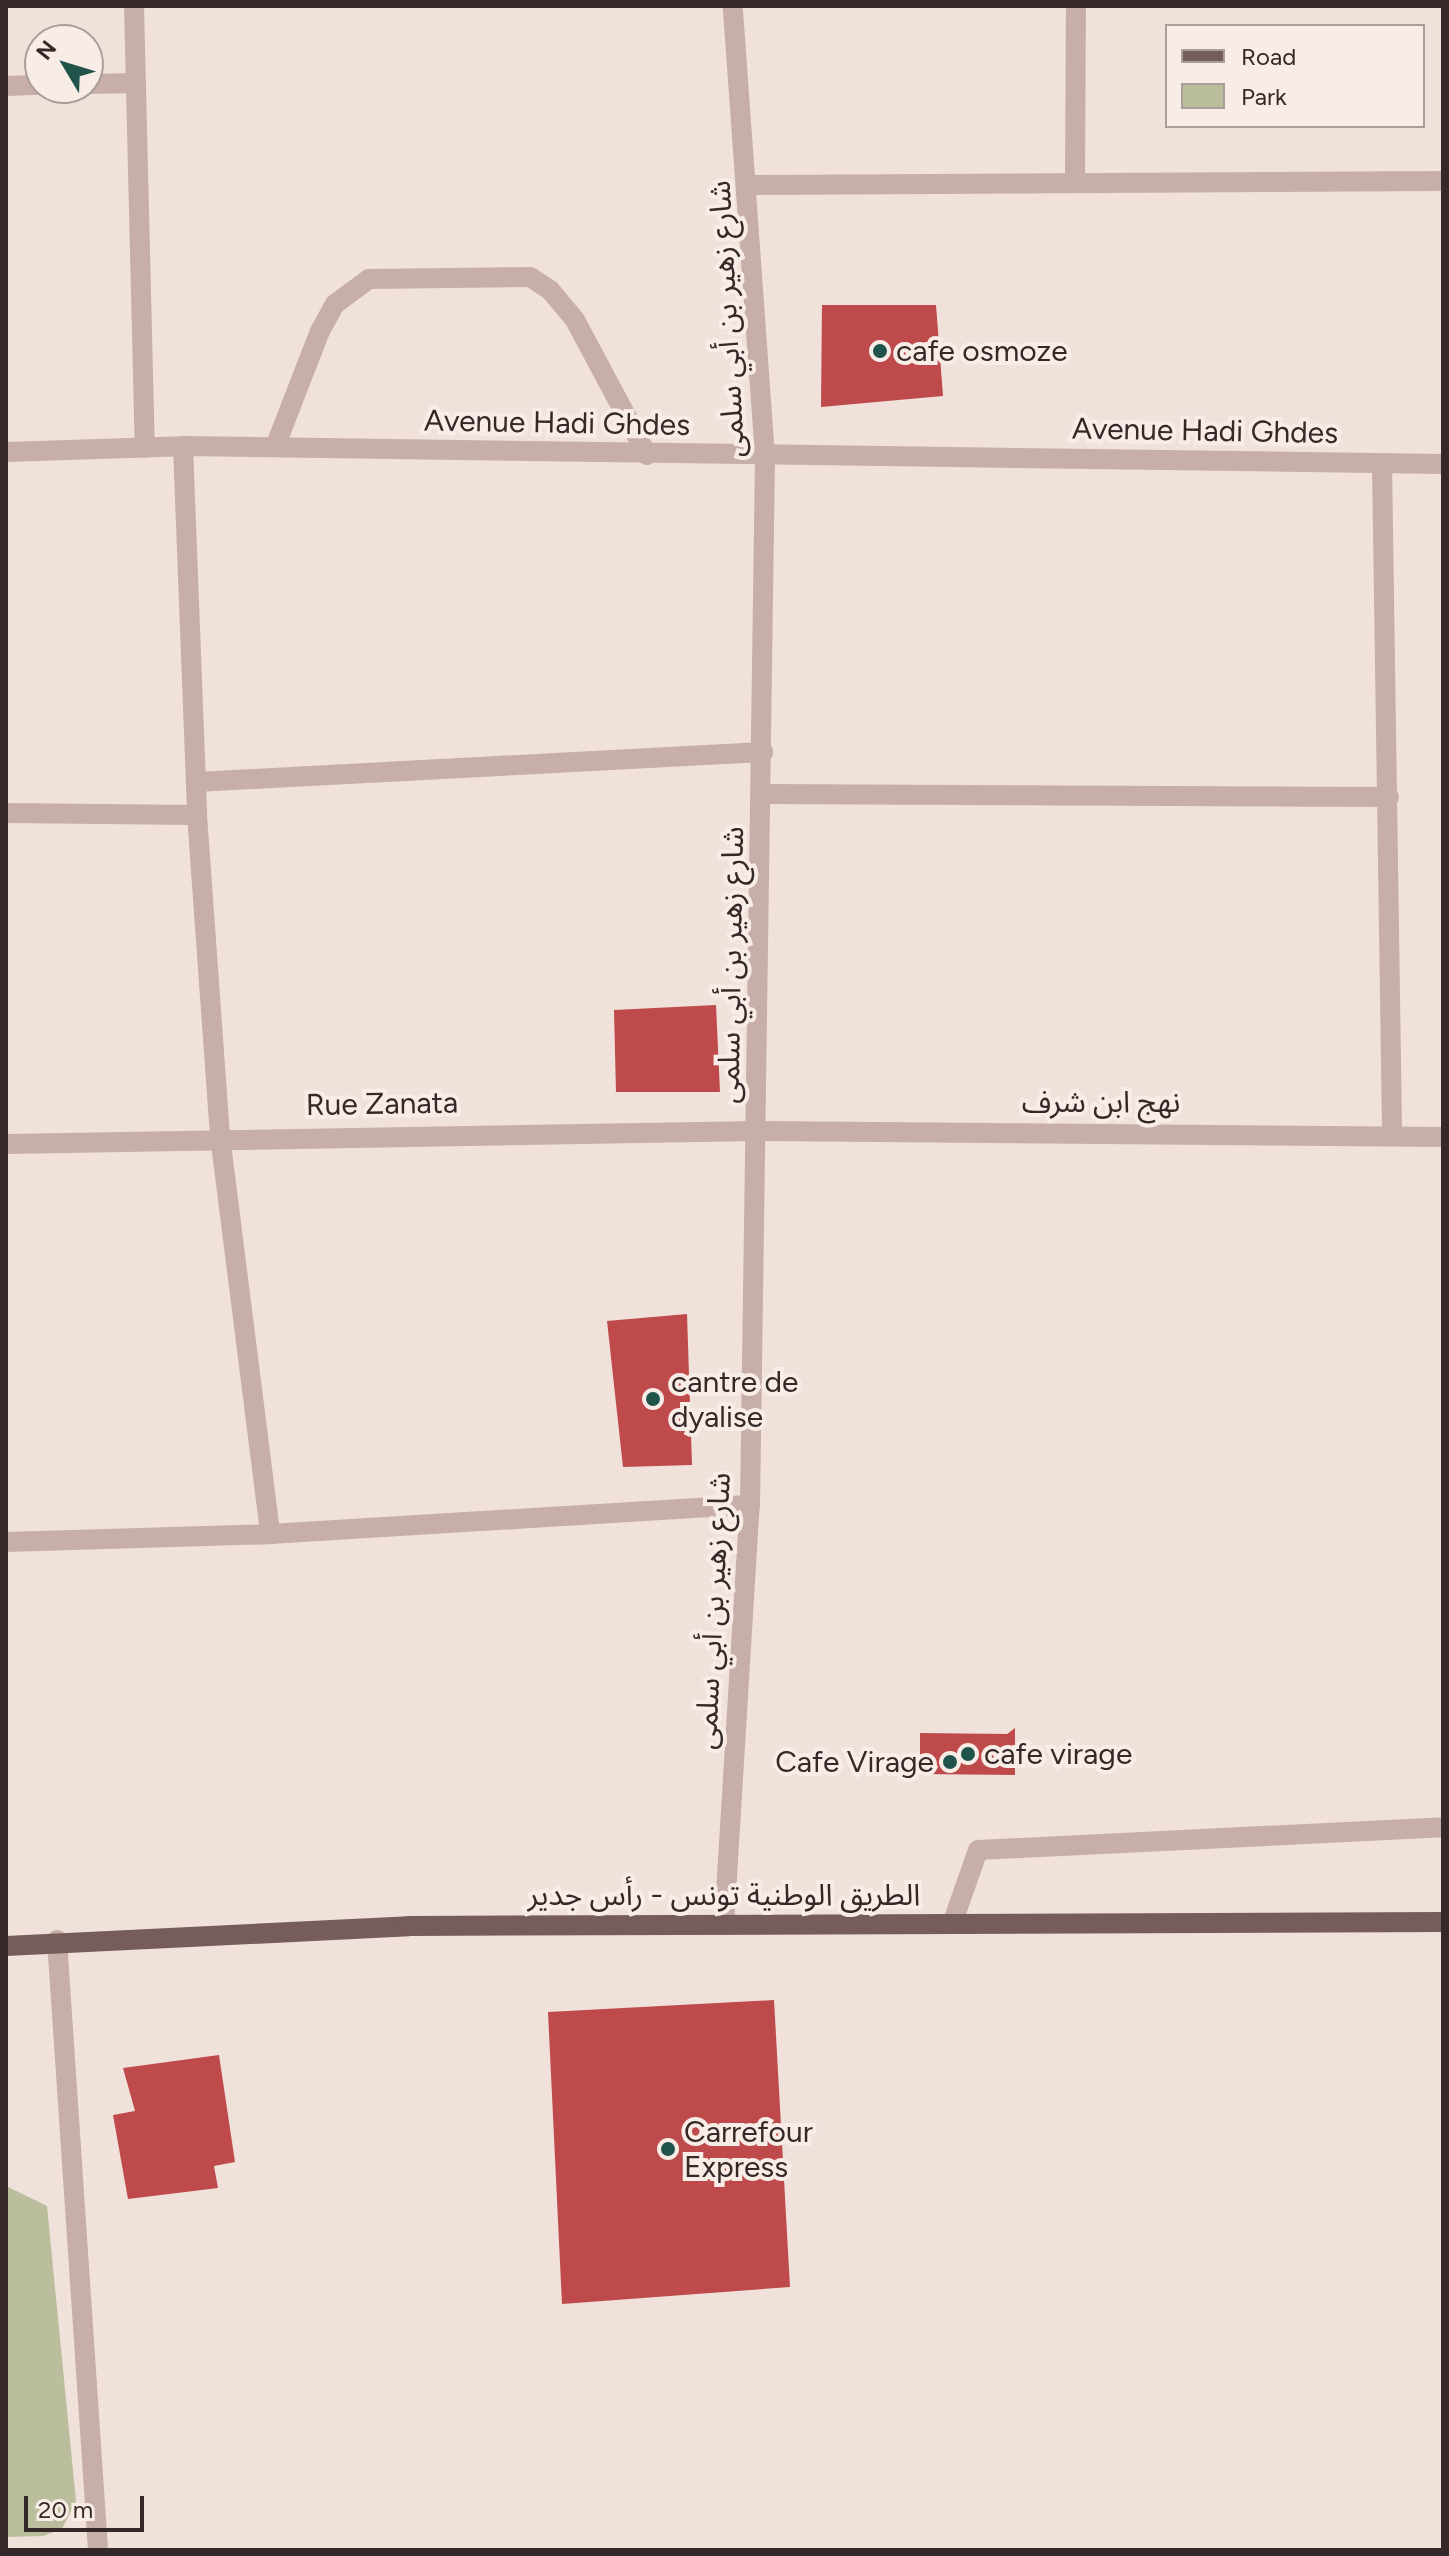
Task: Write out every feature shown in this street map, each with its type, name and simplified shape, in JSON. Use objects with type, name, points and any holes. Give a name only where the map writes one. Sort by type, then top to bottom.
[{"type":"main road","name":"الطريق الوطنية تونس - رأس جدير","points":[[6,1946],[57,1940],[409,1926],[1443,1922]]},
{"type":"street","points":[[134,6],[145,448]]},
{"type":"street","name":"شارع زهير بن أبي سلمى","points":[[724,1925],[750,1505],[763,794],[765,457],[749,185],[733,6]]},
{"type":"street","points":[[1075,183],[1076,6]]},
{"type":"street","points":[[104,84],[135,83]]},
{"type":"street","points":[[749,185],[1443,181]]},
{"type":"street","points":[[275,447],[335,304],[369,279],[530,277],[550,290],[575,320],[647,455]]},
{"type":"street","points":[[183,446],[197,815],[220,1136],[270,1534]]},
{"type":"street","name":"Avenue Hadi Ghdes","points":[[6,452],[183,446],[765,457],[1443,464]]},
{"type":"street","points":[[1382,463],[1392,1133]]},
{"type":"street","points":[[196,782],[763,752]]},
{"type":"street","points":[[763,794],[1389,797]]},
{"type":"street","points":[[6,813],[197,815]]},
{"type":"street","name":"نهج ابن شرف","points":[[758,1131],[1392,1133],[1443,1137]]},
{"type":"street","name":"Rue Zanata","points":[[6,1144],[220,1136],[758,1131]]},
{"type":"street","points":[[6,1542],[270,1534],[750,1505]]},
{"type":"street","points":[[952,1924],[978,1850],[1443,1827]]},
{"type":"street","points":[[57,1940],[98,2550]]},
{"type":"green space","points":[[6,2186],[47,2206],[76,2501],[62,2529],[43,2536],[6,2537]]},
{"type":"building","name":"cafe osmoze","points":[[822,305],[936,305],[943,396],[821,407]]},
{"type":"building","points":[[716,1005],[720,1092],[616,1092],[614,1010]]},
{"type":"building","points":[[687,1314],[692,1465],[623,1467],[607,1321]]},
{"type":"building","name":"cafe virage","points":[[1015,1728],[1015,1775],[920,1774],[920,1733],[1007,1734]]},
{"type":"building","name":"Carrefour Express","points":[[774,2000],[790,2287],[562,2304],[548,2012]]},
{"type":"building","points":[[219,2055],[235,2162],[214,2166],[218,2188],[128,2199],[113,2115],[135,2111],[123,2068]]},
{"type":"place","name":"cafe osmoze","points":[[880,351]]},
{"type":"place","name":"cantre de dyalise","points":[[653,1399]]},
{"type":"place","name":"cafe virage","points":[[968,1754]]},
{"type":"place","name":"Cafe Virage","points":[[950,1762]]},
{"type":"place","name":"Carrefour Express","points":[[668,2149]]}]
